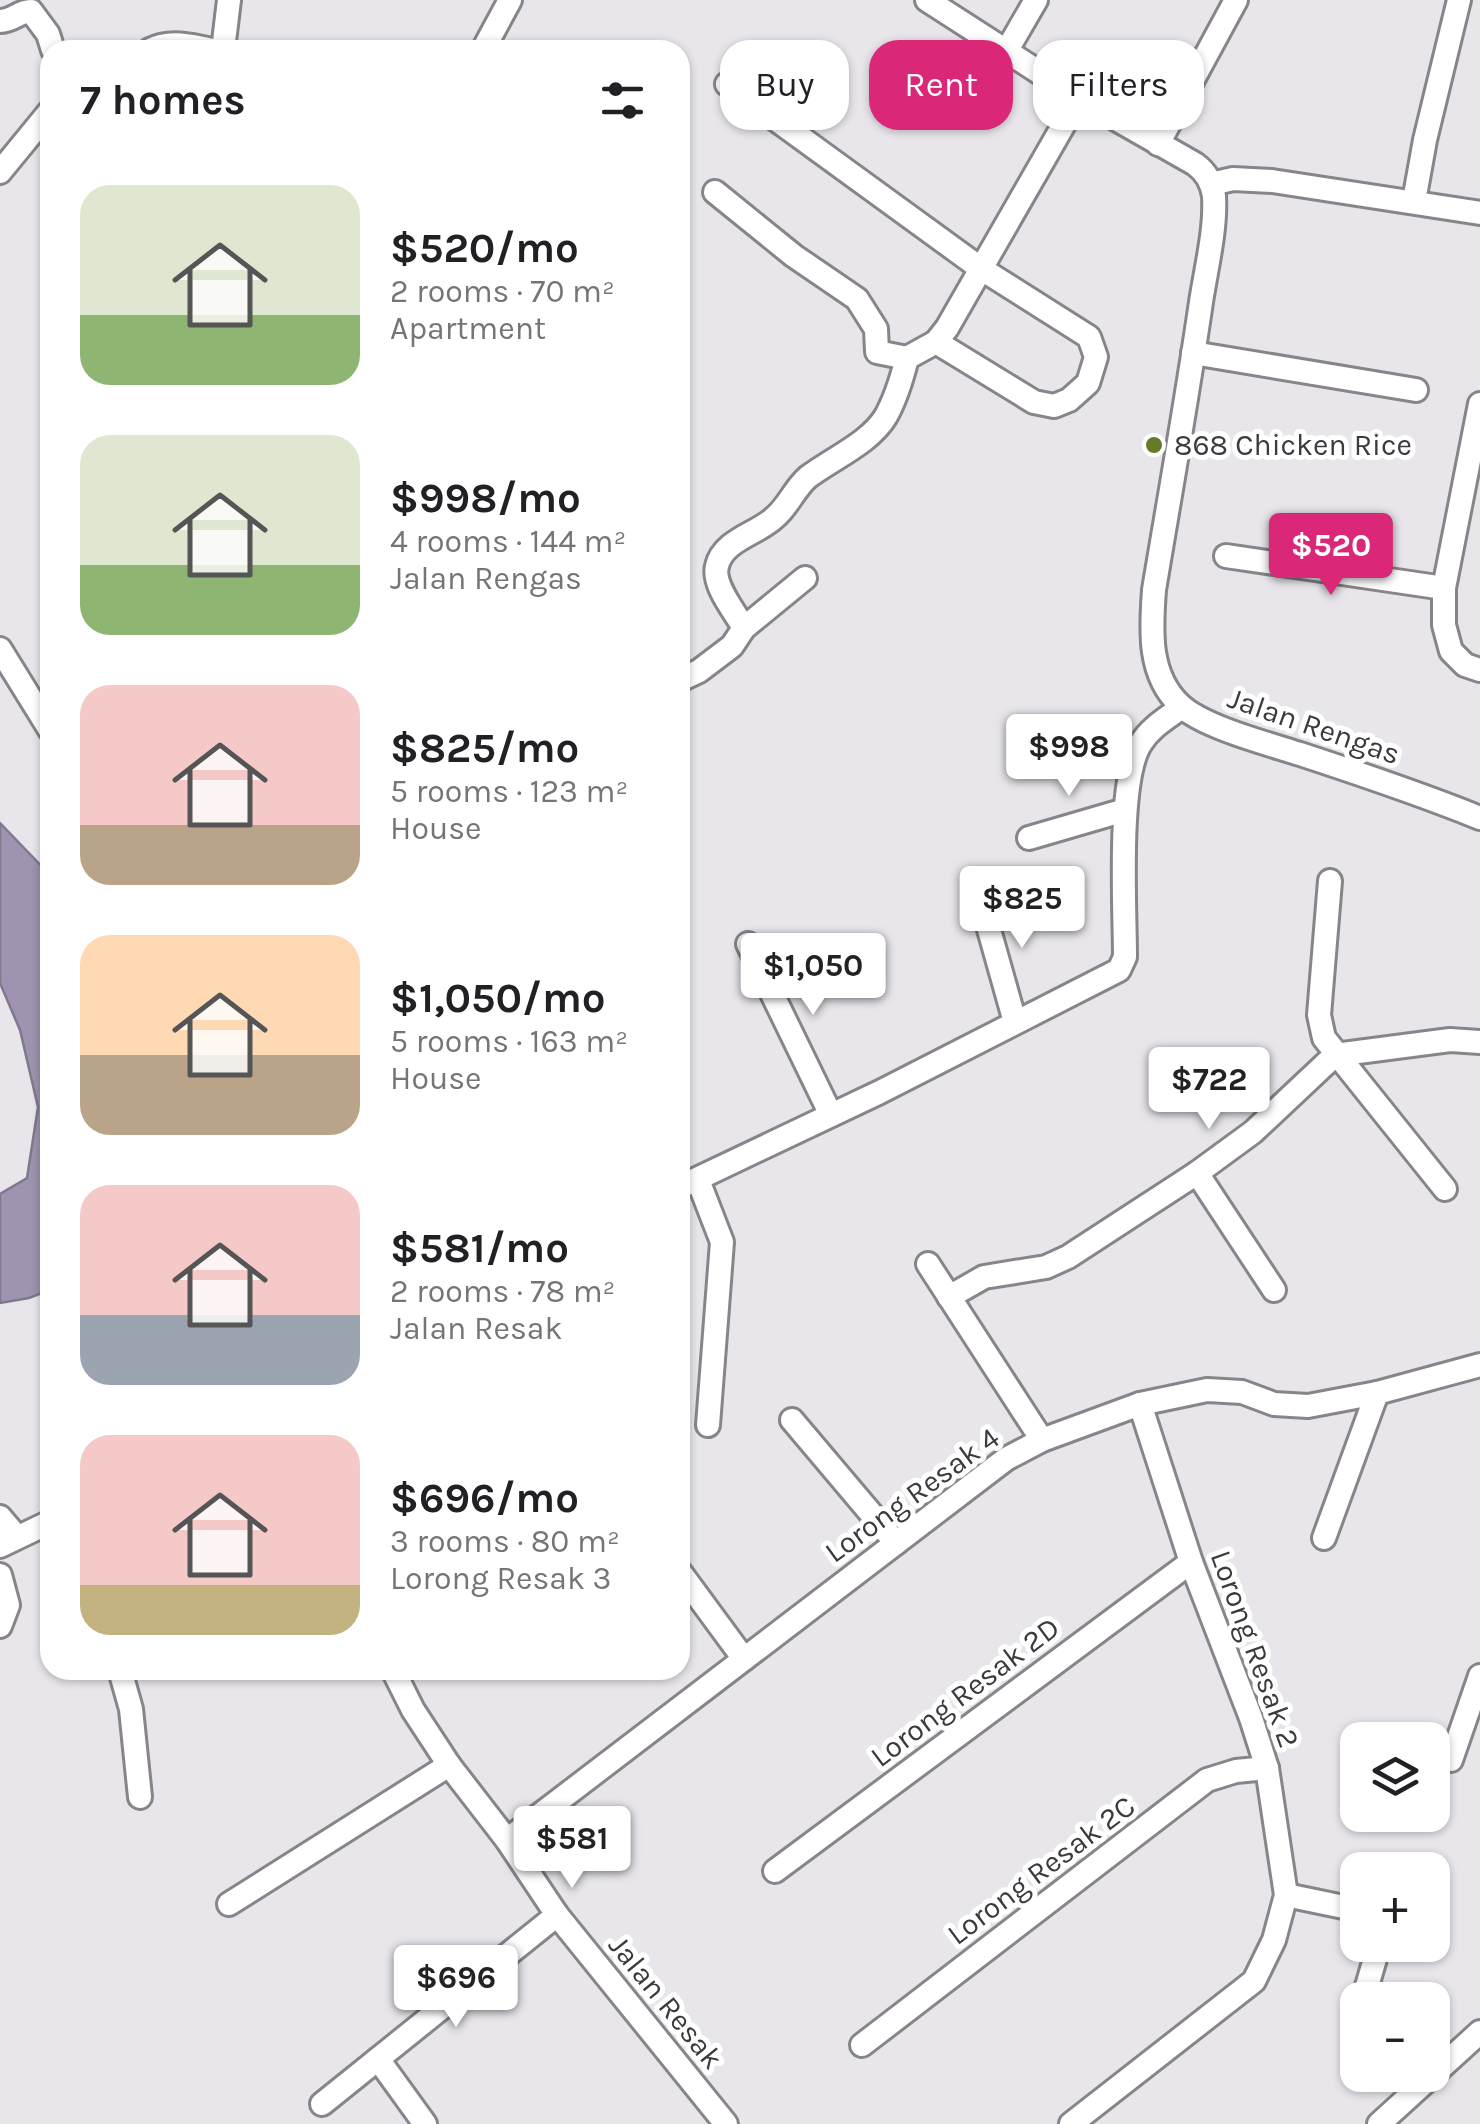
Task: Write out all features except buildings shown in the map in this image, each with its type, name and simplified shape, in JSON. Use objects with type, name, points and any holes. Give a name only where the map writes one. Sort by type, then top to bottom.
[{"type":"street","points":[[224,40],[230,0]]},
{"type":"street","points":[[488,40],[510,0]]},
{"type":"street","points":[[927,0],[992,40]]},
{"type":"street","points":[[1013,41],[1036,0]]},
{"type":"street","points":[[1165,147],[1236,0]]},
{"type":"street","points":[[1414,201],[1424,140],[1459,0]]},
{"type":"street","points":[[0,22],[12,20],[22,11],[31,11],[50,40]]},
{"type":"street","points":[[0,172],[40,123]]},
{"type":"street","points":[[790,130],[980,268],[1088,336],[1096,357],[1088,383],[1070,400],[1054,406],[1034,402],[936,342]]},
{"type":"street","points":[[715,192],[794,256],[857,299],[876,328],[876,352],[907,358],[936,342],[947,328],[1060,130]]},
{"type":"street","points":[[1135,130],[1205,172],[1212,184],[1234,178],[1272,181],[1480,212]]},
{"type":"street","points":[[1165,147],[1272,181]]},
{"type":"street","name":"Jalan Rengas","points":[[1212,184],[1211,232],[1194,353],[1154,590],[1151,627],[1158,670],[1182,707],[1224,729],[1480,818]]},
{"type":"street","points":[[1194,353],[1416,390]]},
{"type":"street","points":[[744,628],[720,585],[716,569],[722,555],[732,544],[777,517],[806,479],[867,436],[885,418],[907,358]]},
{"type":"street","points":[[1480,404],[1444,588],[1444,625],[1451,651],[1466,666],[1480,670]]},
{"type":"street","points":[[1226,556],[1444,588]]},
{"type":"street","points":[[690,675],[732,646],[744,628],[806,578]]},
{"type":"street","points":[[0,649],[40,714]]},
{"type":"street","points":[[690,1184],[1119,970],[1125,957],[1125,810],[1134,754],[1154,728],[1182,707]]},
{"type":"street","points":[[1028,838],[1125,810]]},
{"type":"street","points":[[1330,881],[1319,1016],[1324,1038],[1445,1189]]},
{"type":"street","points":[[979,894],[1016,1022]]},
{"type":"street","points":[[748,944],[832,1115]]},
{"type":"street","points":[[949,1297],[984,1278],[1046,1266],[1068,1257],[1253,1132],[1335,1054],[1450,1040],[1480,1042]]},
{"type":"street","points":[[1197,1173],[1274,1290]]},
{"type":"street","points":[[690,1186],[722,1242],[708,1425]]},
{"type":"street","points":[[928,1264],[1042,1440]]},
{"type":"street","name":"Lorong Resak 4","points":[[508,1840],[1006,1459],[1042,1440],[1140,1404],[1206,1390],[1242,1392],[1274,1404],[1308,1406],[1377,1393],[1480,1365]]},
{"type":"street","points":[[1324,1538],[1377,1393]]},
{"type":"street","name":"Lorong Resak 2","points":[[1071,2124],[1254,1981],[1274,1940],[1286,1895],[1266,1768],[1251,1718],[1191,1562],[1140,1404]]},
{"type":"street","points":[[792,1420],[896,1543]]},
{"type":"street","points":[[0,1517],[8,1541],[40,1527]]},
{"type":"street","name":"Lorong Resak 2D","points":[[775,1871],[1191,1562]]},
{"type":"street","points":[[0,1575],[8,1605],[0,1626]]},
{"type":"street","points":[[690,1586],[744,1659]]},
{"type":"street","points":[[1451,1760],[1480,1676]]},
{"type":"street","points":[[123,1680],[131,1710],[140,1797]]},
{"type":"street","name":"Jalan Resak","points":[[397,1680],[449,1765],[508,1840],[557,1915],[726,2124]]},
{"type":"street","points":[[228,1904],[449,1765]]},
{"type":"street","name":"Lorong Resak 2C","points":[[862,2044],[1207,1780],[1236,1771],[1266,1768]]},
{"type":"street","points":[[1286,1895],[1340,1906]]},
{"type":"street","points":[[322,2104],[557,1915]]},
{"type":"street","points":[[1379,2124],[1480,2032]]},
{"type":"street","points":[[378,2059],[425,2124]]},
{"type":"shaded area","points":[[0,823],[40,865],[40,1294],[0,1303],[0,1194],[27,1178],[38,1107],[20,1030],[0,983]]},
{"type":"place","name":"868 Chicken Rice","points":[[1154,445]]}]
